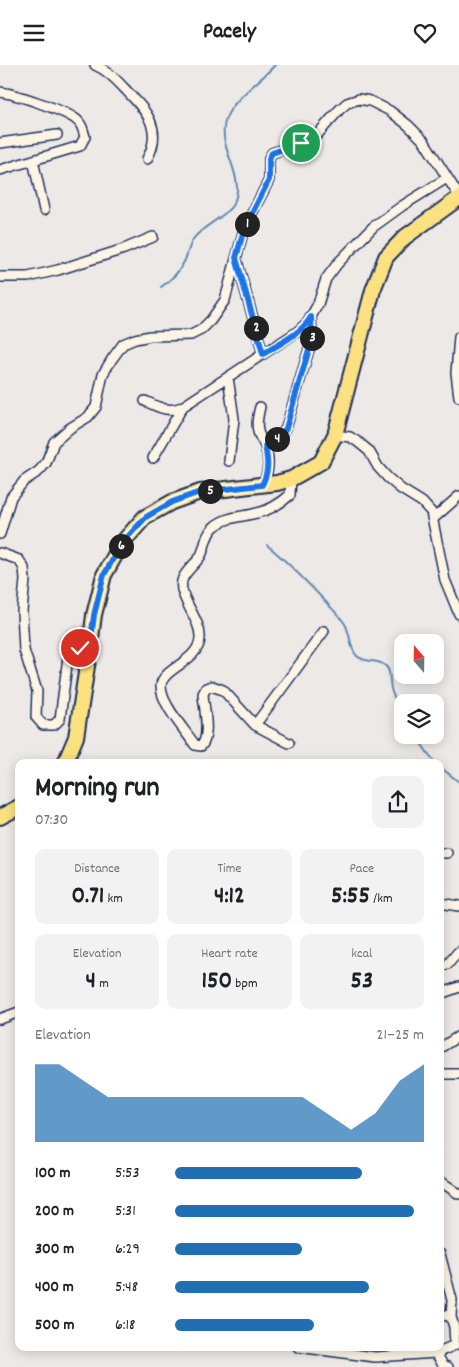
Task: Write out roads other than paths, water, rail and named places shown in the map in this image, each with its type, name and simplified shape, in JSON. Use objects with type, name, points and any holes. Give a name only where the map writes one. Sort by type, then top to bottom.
[{"type":"main road","points":[[67,759],[76,737],[94,615],[104,575],[122,543],[146,517],[172,502],[200,492],[277,483],[292,479],[321,462],[335,435],[373,290],[386,257],[405,237],[459,197]]},
{"type":"main road","points":[[0,817],[15,809]]},
{"type":"street","points":[[95,65],[114,77],[147,113],[154,135],[153,147],[147,159]]},
{"type":"street","points":[[0,170],[80,146],[85,137],[83,127],[75,118],[54,108],[1,91]]},
{"type":"street","points":[[0,534],[11,497],[24,481],[40,471],[46,463],[54,442],[70,428],[88,417],[96,407],[103,374],[123,344],[150,336],[191,335],[201,330],[211,320],[225,300],[244,229],[269,180],[269,158],[272,153],[316,136],[347,103],[359,99],[370,101],[390,111],[424,141],[459,197]]},
{"type":"street","points":[[0,143],[57,135]]},
{"type":"street","points":[[33,160],[44,210]]},
{"type":"street","points":[[145,401],[166,410],[175,411],[297,331],[311,317],[318,304],[326,279],[338,263],[373,227],[447,178]]},
{"type":"street","points":[[0,277],[28,277],[58,270],[124,249],[152,237]]},
{"type":"street","points":[[236,258],[263,354]]},
{"type":"street","points":[[265,446],[282,435],[286,428],[312,339],[311,317]]},
{"type":"street","points":[[459,337],[456,373],[459,397]]},
{"type":"street","points":[[228,377],[234,419],[229,461]]},
{"type":"street","points":[[153,458],[182,407]]},
{"type":"street","points":[[260,407],[257,420],[258,433],[265,446],[268,461],[267,476],[262,485]]},
{"type":"street","points":[[335,435],[350,437],[369,451],[378,467],[388,478],[422,502],[431,512],[445,580],[459,614]]},
{"type":"street","points":[[289,743],[255,725],[223,690],[212,686],[206,688],[203,694],[207,737],[201,746],[195,745],[164,700],[160,685],[165,676],[186,662],[197,649],[201,638],[197,623],[181,588],[182,579],[201,556],[205,539],[214,527],[222,521],[258,513],[278,505],[290,495],[292,479]]},
{"type":"street","points":[[433,519],[459,496]]},
{"type":"street","points":[[0,553],[19,560],[24,569],[25,580],[22,611],[24,650],[37,691],[36,717],[43,725],[54,725],[60,719],[68,657],[73,651],[90,647]]},
{"type":"street","points":[[255,725],[324,631]]},
{"type":"street","points":[[444,904],[459,906]]},
{"type":"street","points":[[444,966],[448,964],[458,952]]},
{"type":"street","points":[[444,993],[459,987]]},
{"type":"street","points":[[0,1019],[15,1013]]},
{"type":"street","points":[[444,1046],[459,1036]]},
{"type":"street","points":[[444,1074],[459,1074]]},
{"type":"street","points":[[444,1184],[459,1194]]},
{"type":"street","points":[[444,1269],[452,1300],[451,1317],[454,1327],[455,1345],[444,1350]]},
{"type":"street","points":[[444,1315],[451,1317]]},
{"type":"street","points":[[329,1351],[375,1357],[436,1353],[441,1351]]},
{"type":"street","points":[[436,1353],[443,1365],[448,1367]]},
{"type":"waterway","points":[[161,287],[180,270],[194,238],[233,205],[237,188],[224,136],[226,118],[241,97],[275,65]]},
{"type":"waterway","points":[[267,545],[297,572],[341,618],[347,628],[354,653],[365,660],[382,663],[388,669],[394,697]]},
{"type":"waterway","points":[[421,744],[432,759]]},
{"type":"waterway","points":[[444,770],[459,782]]}]
